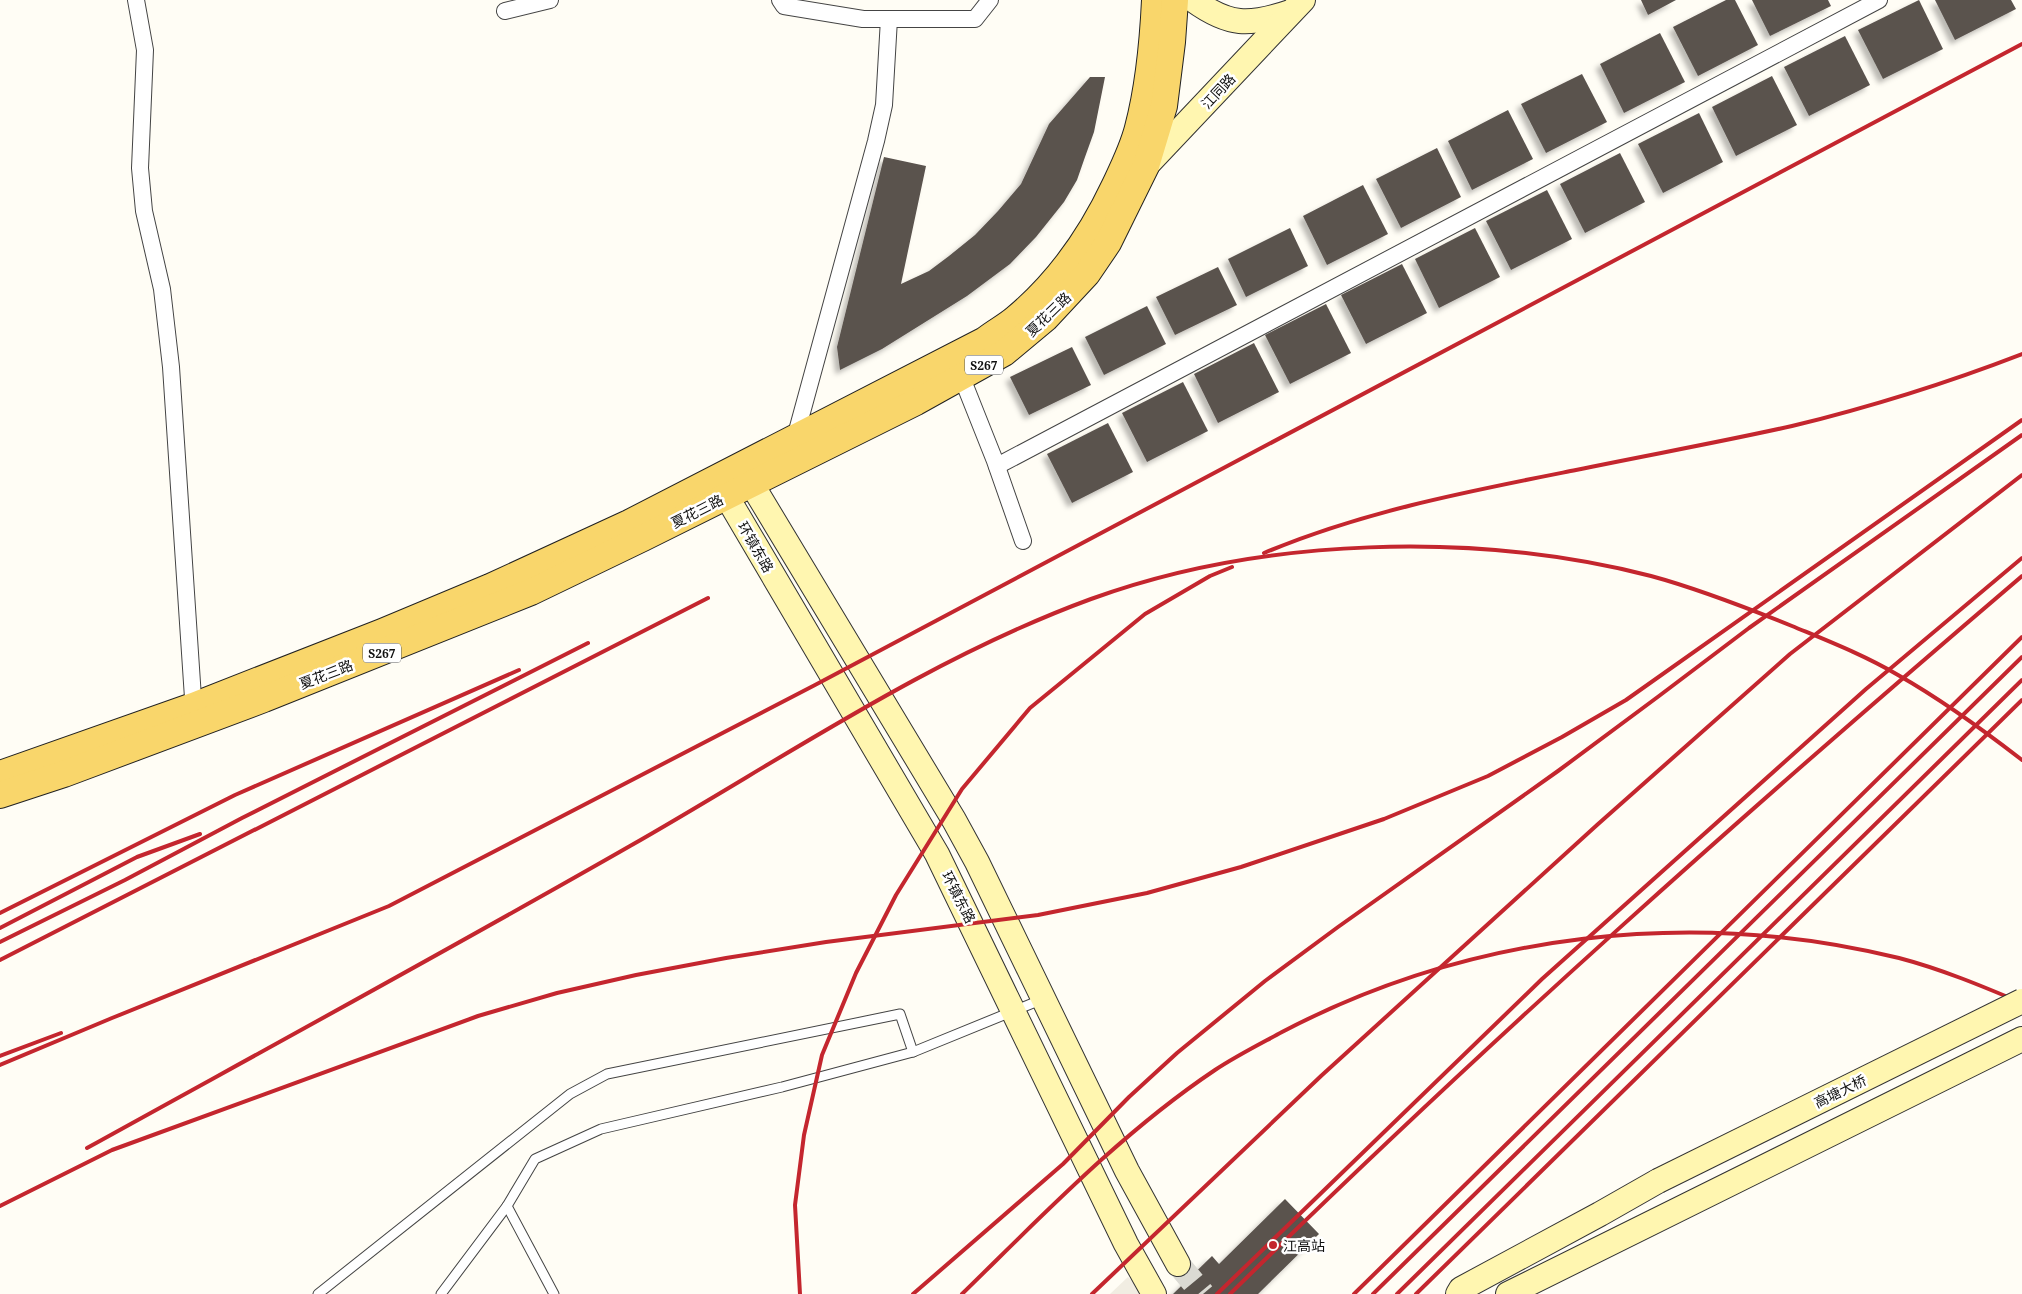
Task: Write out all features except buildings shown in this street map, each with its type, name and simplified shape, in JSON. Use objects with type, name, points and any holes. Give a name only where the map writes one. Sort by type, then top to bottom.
[{"type":"main road","name":"夏花三路","points":[[0,795],[195,715],[382,632],[490,587],[629,523],[727,485],[795,438],[985,340],[1016,318],[1049,287],[1074,257],[1105,207],[1137,164],[1138,130],[1149,73],[1155,0]]},
{"type":"main road","name":"夏花三路","points":[[727,485],[751,483],[962,378],[1004,353],[1020,341],[1066,298],[1087,274],[1108,243],[1137,164],[1164,106],[1175,0]]},
{"type":"main road","name":"夏花三路","points":[[0,774],[195,715]]},
{"type":"street","points":[[136,0],[145,50],[140,168],[144,211],[162,289],[171,367],[195,715]]},
{"type":"street","points":[[505,11],[550,0]]},
{"type":"street","points":[[780,0],[784,6],[792,8],[863,19],[974,18],[990,0]]},
{"type":"street","points":[[1194,0],[1209,11],[1226,19],[1244,22],[1266,20],[1297,6]]},
{"type":"street","points":[[997,466],[1879,0]]},
{"type":"street","name":"江同路","points":[[1137,164],[1297,6]]},
{"type":"street","points":[[795,438],[876,141],[884,105],[889,19]]},
{"type":"street","points":[[962,378],[997,466],[1023,541]]},
{"type":"street","name":"环镇东路","points":[[751,483],[954,820],[977,862],[1131,1178],[1178,1264]]},
{"type":"street","name":"环镇东路","points":[[727,485],[937,854],[1126,1244],[1154,1294]]},
{"type":"street","name":"高塘大桥","points":[[1458,1294],[1461,1288],[1600,1214],[1658,1180],[2022,1001]]},
{"type":"street","points":[[1508,1294],[2022,1039]]},
{"type":"lane","points":[[441,1294],[507,1206],[535,1160],[601,1129],[782,1087],[913,1052],[1043,999]]},
{"type":"lane","points":[[318,1294],[570,1094],[607,1074],[900,1014],[913,1052]]},
{"type":"lane","points":[[507,1206],[554,1294]]},
{"type":"shaded area","points":[[1128,1277],[1145,1294],[1110,1294]]},
{"type":"tunnel","points":[[1178,1264],[1203,1294]]},
{"type":"railway","points":[[0,1065],[389,906],[815,685],[2022,44]]},
{"type":"railway","points":[[1264,553],[1340,525],[1418,504],[1821,419],[1937,385],[2022,354]]},
{"type":"railway","points":[[0,1206],[112,1150],[478,1016],[557,993],[636,975],[726,958],[826,942],[1038,915],[1147,893],[1241,867],[1384,819],[1488,776],[1562,737],[1626,700],[2022,420]]},
{"type":"railway","points":[[913,1294],[1063,1164],[1129,1097],[1177,1053],[1265,981],[1558,771],[1749,628],[2022,435]]},
{"type":"railway","points":[[1092,1294],[1321,1076],[1597,825],[1790,654],[2022,475]]},
{"type":"railway","points":[[87,1148],[495,923],[856,713],[971,651],[1030,623],[1091,599],[1157,578],[1226,563],[1297,553],[1369,547],[1442,547],[1513,552],[1583,562],[1651,576],[1739,605],[1819,637],[1872,661],[1946,705],[2022,760]]},
{"type":"railway","points":[[1217,1294],[1542,979],[1866,689],[2022,558]]},
{"type":"railway","points":[[800,1294],[795,1205],[804,1135],[822,1055],[856,973],[896,895],[962,789],[1030,708],[1145,614],[1210,576],[1232,567]]},
{"type":"railway","points":[[1230,1294],[1423,1109],[1620,928],[1820,750],[2022,576]]},
{"type":"railway","points":[[0,960],[708,598]]},
{"type":"railway","points":[[1354,1294],[2022,637]]},
{"type":"railway","points":[[0,942],[588,643]]},
{"type":"railway","points":[[1373,1294],[2022,657]]},
{"type":"railway","points":[[0,913],[235,795],[519,670]]},
{"type":"railway","points":[[1397,1294],[2022,680]]},
{"type":"railway","points":[[1416,1294],[2022,700]]},
{"type":"railway","points":[[0,928],[137,857],[200,834]]},
{"type":"railway","points":[[962,1294],[1084,1176],[1147,1120],[1180,1094],[1215,1070],[1282,1032],[1354,998],[1429,972],[1506,952],[1584,939],[1663,933],[1742,934],[1821,942],[1899,958],[1977,984],[2022,1003]]},
{"type":"railway","points":[[0,1056],[61,1033]]},
{"type":"place","name":"江高站","points":[[1273,1245]]}]
